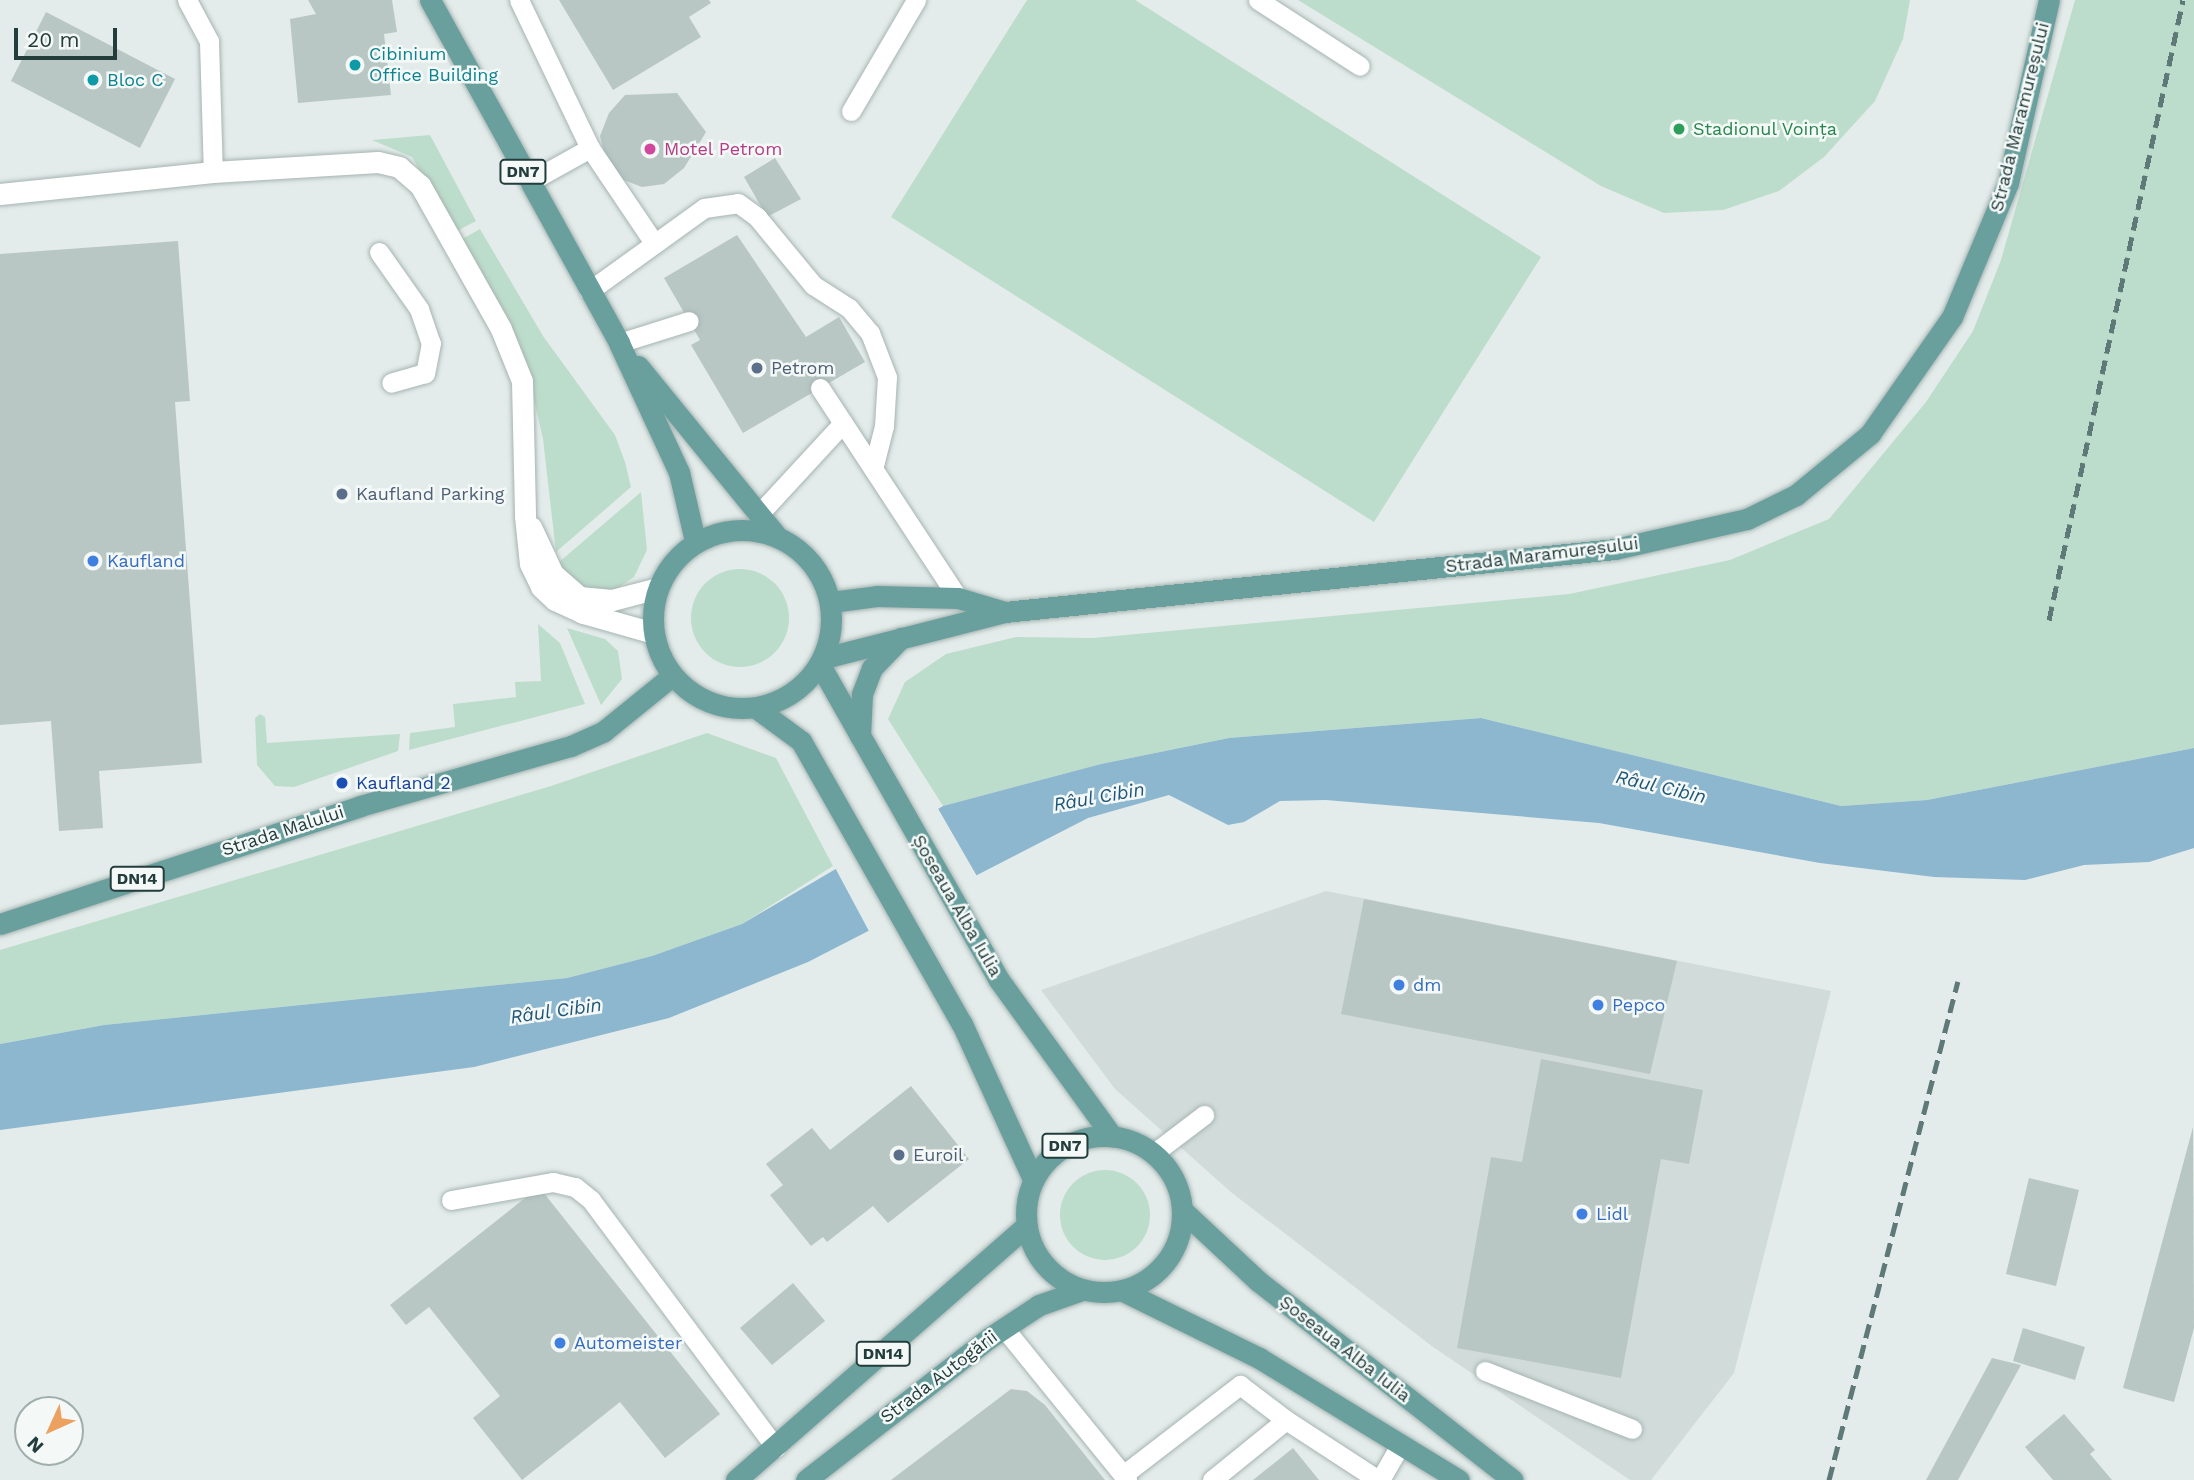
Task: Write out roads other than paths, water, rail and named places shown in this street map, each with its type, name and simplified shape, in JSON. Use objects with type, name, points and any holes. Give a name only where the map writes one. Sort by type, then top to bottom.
[{"type":"main road","name":"DN7","points":[[430,0],[619,343],[679,472],[695,541],[737,529],[776,535]]},
{"type":"main road","name":"Strada Maramureșului","points":[[822,661],[904,636],[1005,612],[1615,549],[1747,519],[1796,495],[1870,434],[1952,317],[2008,183],[2049,0]]},
{"type":"main road","name":"DN7","points":[[619,343],[776,535],[807,557],[831,602],[832,631],[822,661]]},
{"type":"main road","points":[[672,676],[654,632],[658,588],[679,555],[695,541]]},
{"type":"main road","name":"Strada Maramureșului","points":[[831,602],[877,596],[958,598],[1005,612]]},
{"type":"main road","points":[[860,738],[862,694],[872,668],[904,636]]},
{"type":"main road","points":[[757,708],[781,700],[822,661]]},
{"type":"main road","name":"Șoseaua Alba Iulia","points":[[822,661],[860,738],[999,980],[1112,1136]]},
{"type":"main road","name":"DN7","points":[[672,676],[710,703],[757,708],[790,729],[809,754],[962,1024],[1033,1179],[1027,1226]]},
{"type":"main road","name":"Strada Malului","points":[[0,924],[360,806],[571,746],[604,731],[672,676]]},
{"type":"main road","name":"DN7","points":[[1033,1179],[1066,1145],[1112,1136],[1153,1153],[1174,1179],[1183,1211],[1178,1242],[1161,1270],[1123,1291]]},
{"type":"main road","name":"Șoseaua Alba Iulia","points":[[1183,1211],[1258,1281],[1513,1480]]},
{"type":"main road","points":[[1027,1226],[1045,1266],[1082,1290],[1123,1291],[1259,1358],[1399,1447],[1459,1480]]},
{"type":"main road","name":"DN14","points":[[736,1480],[776,1448],[1027,1226]]},
{"type":"main road","name":"Strada Autogării","points":[[806,1480],[1004,1328],[1040,1305],[1082,1290]]},
{"type":"street","points":[[0,194],[213,172],[378,162],[399,167],[420,186],[501,328],[522,381],[525,516],[530,564],[555,600],[654,632]]},
{"type":"street","points":[[525,516],[553,574],[579,597],[612,600],[658,588]]},
{"type":"lane","points":[[187,0],[209,41],[213,172]]},
{"type":"lane","points":[[519,0],[590,148],[653,243]]},
{"type":"lane","points":[[851,111],[916,0]]},
{"type":"lane","points":[[1258,0],[1360,66]]},
{"type":"lane","points":[[529,182],[590,148]]},
{"type":"lane","points":[[589,291],[704,208],[738,203],[757,217],[814,285],[849,308],[870,333],[887,377],[884,426],[873,469]]},
{"type":"lane","points":[[379,252],[419,309],[431,343],[425,373],[391,383]]},
{"type":"lane","points":[[619,343],[689,321]]},
{"type":"lane","points":[[820,388],[958,598]]},
{"type":"lane","points":[[759,514],[843,423]]},
{"type":"lane","points":[[1153,1153],[1203,1115]]},
{"type":"lane","points":[[451,1200],[553,1182],[575,1187],[591,1200],[776,1448]]},
{"type":"lane","points":[[1004,1328],[1125,1477],[1240,1385],[1259,1358]]},
{"type":"lane","points":[[1485,1371],[1632,1429]]},
{"type":"lane","points":[[1240,1385],[1286,1420],[1379,1480],[1399,1447]]},
{"type":"lane","points":[[1212,1480],[1286,1420]]},
{"type":"water","name":"Râul Cibin","points":[[1481,718],[1841,806],[1927,800],[2194,748],[2194,848],[2149,862],[2084,865],[2025,880],[1934,877],[1820,863],[1599,823],[1326,800],[1280,801],[1244,822],[1228,825],[1169,795],[1088,818],[808,962],[669,1018],[474,1067],[0,1130],[0,1044],[104,1025],[567,978],[652,956],[742,924],[943,806],[1101,764],[1229,738]]},
{"type":"railway","points":[[2049,620],[2183,0]]},
{"type":"railway","points":[[1829,1480],[1958,981]]},
{"type":"place","name":"Cibinium Office Building","points":[[355,65]]},
{"type":"place","name":"Bloc C","points":[[93,80]]},
{"type":"place","name":"Stadionul Voința","points":[[1679,129]]},
{"type":"place","name":"Motel Petrom","points":[[650,149]]},
{"type":"place","name":"Petrom","points":[[757,368]]},
{"type":"place","name":"Kaufland Parking","points":[[342,494]]},
{"type":"place","name":"Kaufland","points":[[93,561]]},
{"type":"place","name":"Kaufland 2","points":[[342,783]]},
{"type":"place","name":"dm","points":[[1399,985]]},
{"type":"place","name":"Pepco","points":[[1598,1005]]},
{"type":"place","name":"Euroil","points":[[899,1155]]},
{"type":"place","name":"Lidl","points":[[1582,1214]]},
{"type":"place","name":"Automeister","points":[[560,1343]]}]
